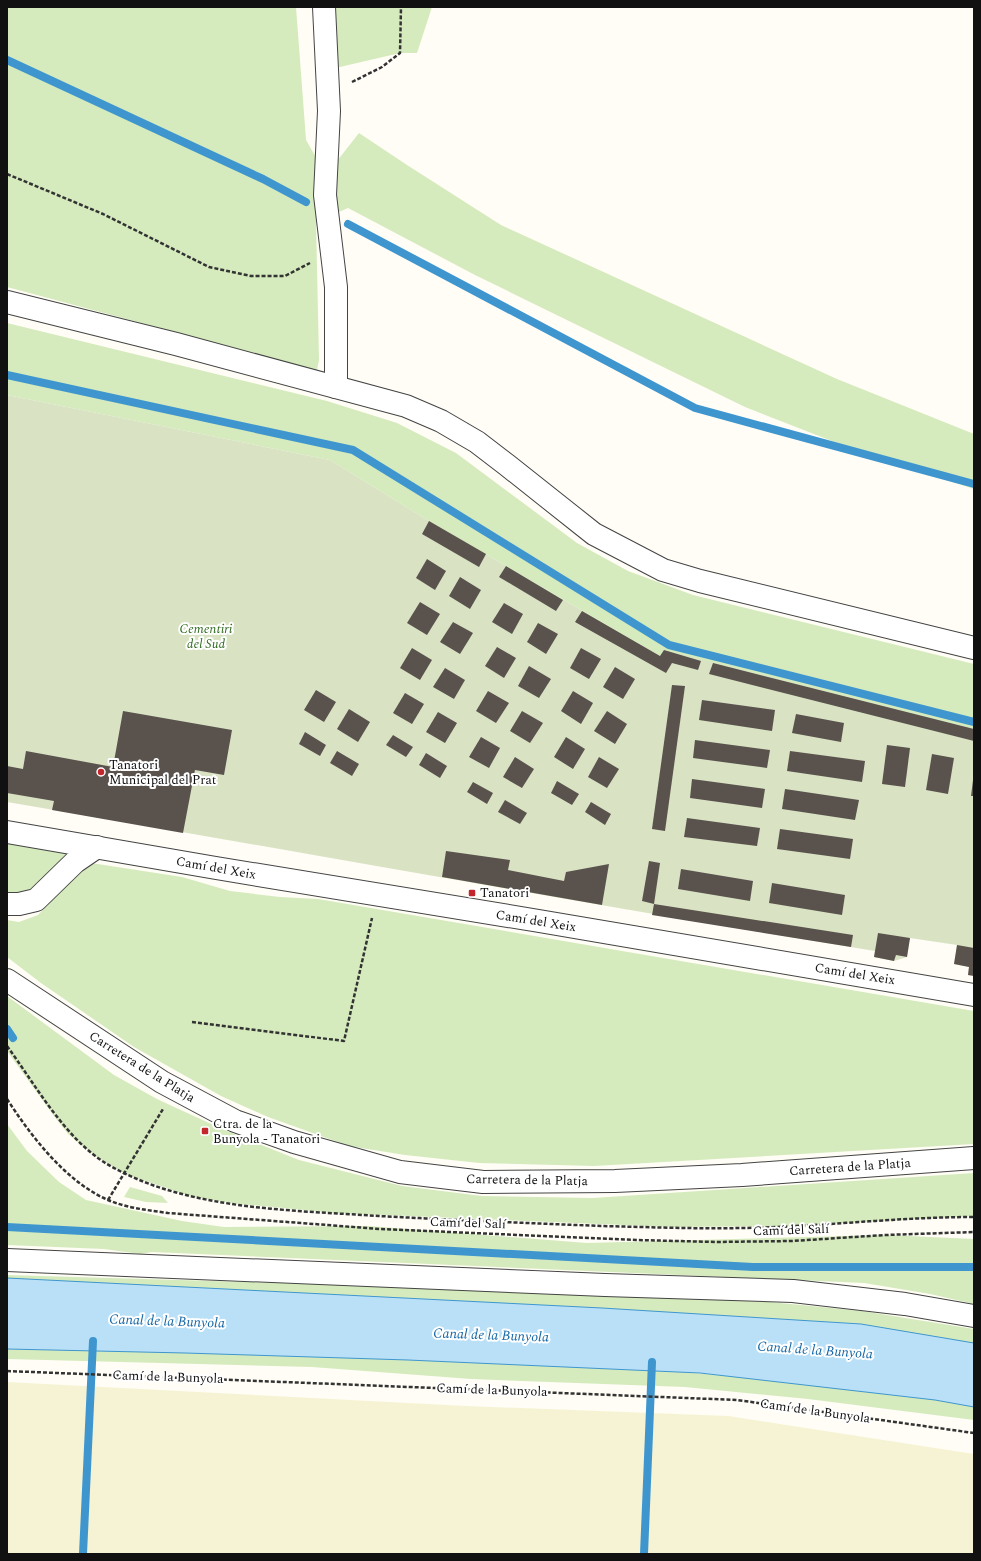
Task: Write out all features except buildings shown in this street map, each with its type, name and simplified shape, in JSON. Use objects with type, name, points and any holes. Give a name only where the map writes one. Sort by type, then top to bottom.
[{"type":"street","points":[[324,7],[329,111],[325,195],[336,287],[336,387]]},
{"type":"street","points":[[7,302],[176,344],[406,406],[441,421],[477,442],[594,534],[663,570],[700,581],[974,648]]},
{"type":"street","name":"Camí del Xeix","points":[[7,832],[974,995]]},
{"type":"street","points":[[7,904],[19,904],[36,900],[75,862],[97,847]]},
{"type":"street","name":"Carretera de la Platja","points":[[7,980],[162,1082],[235,1121],[294,1142],[400,1172],[483,1182],[615,1181],[974,1158]]},
{"type":"street","points":[[7,1260],[792,1291],[905,1304],[974,1316]]},
{"type":"path","points":[[328,94],[382,67],[399,54],[401,7]]},
{"type":"path","points":[[7,174],[103,214],[209,267],[250,276],[285,276],[331,251]]},
{"type":"path","points":[[192,1022],[344,1041],[373,915]]},
{"type":"path","name":"Camí del Salí","points":[[7,1099],[40,1145],[78,1181],[96,1194],[108,1200],[143,1210],[284,1223],[380,1229],[636,1240],[716,1242],[792,1241],[892,1234],[974,1232]]},
{"type":"path","points":[[108,1200],[164,1106]]},
{"type":"path","name":"Camí de la Bunyola","points":[[7,1371],[737,1400],[974,1433]]},
{"type":"shaded area","points":[[7,1382],[466,1406],[728,1416],[974,1454],[974,1554],[7,1554]]},
{"type":"green space","points":[[7,7],[296,7],[306,140],[326,175],[359,133],[501,225],[837,379],[974,434],[974,489],[860,452],[745,407],[475,275],[348,208],[316,222],[319,360],[317,370],[7,287]]},
{"type":"green space","points":[[321,7],[432,7],[417,53],[400,53],[327,70]]},
{"type":"green space","points":[[7,323],[327,401],[397,423],[456,453],[577,543],[628,571],[693,595],[974,664],[974,729],[664,651],[660,656],[429,521],[330,460],[7,395]]},
{"type":"green space","name":"Cementiri del Sud","points":[[7,395],[330,460],[429,521],[660,656],[664,650],[974,729],[974,976],[968,975],[969,967],[954,964],[957,945],[910,938],[907,957],[894,961],[874,957],[875,951],[658,915],[7,802]]},
{"type":"green space","points":[[7,844],[70,853],[50,875],[34,887],[17,893],[7,893]]},
{"type":"green space","points":[[91,863],[182,877],[230,891],[280,897],[318,899],[974,1011],[974,1144],[594,1166],[479,1163],[405,1155],[349,1146],[268,1117],[221,1096],[134,1047],[41,983],[7,957],[7,920],[19,922],[38,915],[81,869]]},
{"type":"green space","points":[[7,996],[114,1075],[157,1099],[222,1129],[299,1160],[402,1186],[482,1196],[593,1198],[974,1173],[974,1216],[787,1226],[673,1227],[336,1213],[240,1204],[193,1197],[125,1174],[94,1155],[68,1134],[7,1051]]},
{"type":"green space","points":[[7,1124],[27,1151],[59,1182],[86,1200],[182,1221],[224,1227],[369,1226],[587,1243],[885,1235],[974,1239],[974,1304],[930,1294],[864,1283],[152,1252],[140,1254],[104,1249],[7,1245]]},
{"type":"green space","points":[[130,1187],[162,1196],[168,1203],[146,1202],[124,1197]]},
{"type":"green space","points":[[7,1275],[457,1288],[770,1302],[862,1311],[974,1329],[974,1354],[7,1300]]},
{"type":"green space","points":[[7,1342],[341,1344],[974,1396],[974,1420],[808,1399],[685,1387],[471,1379],[312,1367],[7,1359]]},
{"type":"water","name":"Canal de la Bunyola","points":[[7,1278],[602,1308],[861,1324],[974,1343],[974,1407],[935,1400],[700,1373],[408,1360],[7,1349]]},
{"type":"waterway","points":[[7,60],[263,179],[306,202]]},
{"type":"waterway","points":[[348,224],[695,408],[974,484]]},
{"type":"waterway","points":[[7,375],[353,450],[669,645],[974,722]]},
{"type":"waterway","points":[[7,1029],[13,1038]]},
{"type":"waterway","points":[[7,1227],[753,1267],[974,1267]]},
{"type":"waterway","points":[[83,1554],[93,1341]]},
{"type":"waterway","points":[[644,1554],[652,1362]]},
{"type":"place","name":"Tanatori Municipal del Prat","points":[[101,772]]},
{"type":"place","name":"Tanatori","points":[[472,893]]},
{"type":"place","name":"Ctra. de la Bunyola - Tanatori","points":[[205,1131]]}]
